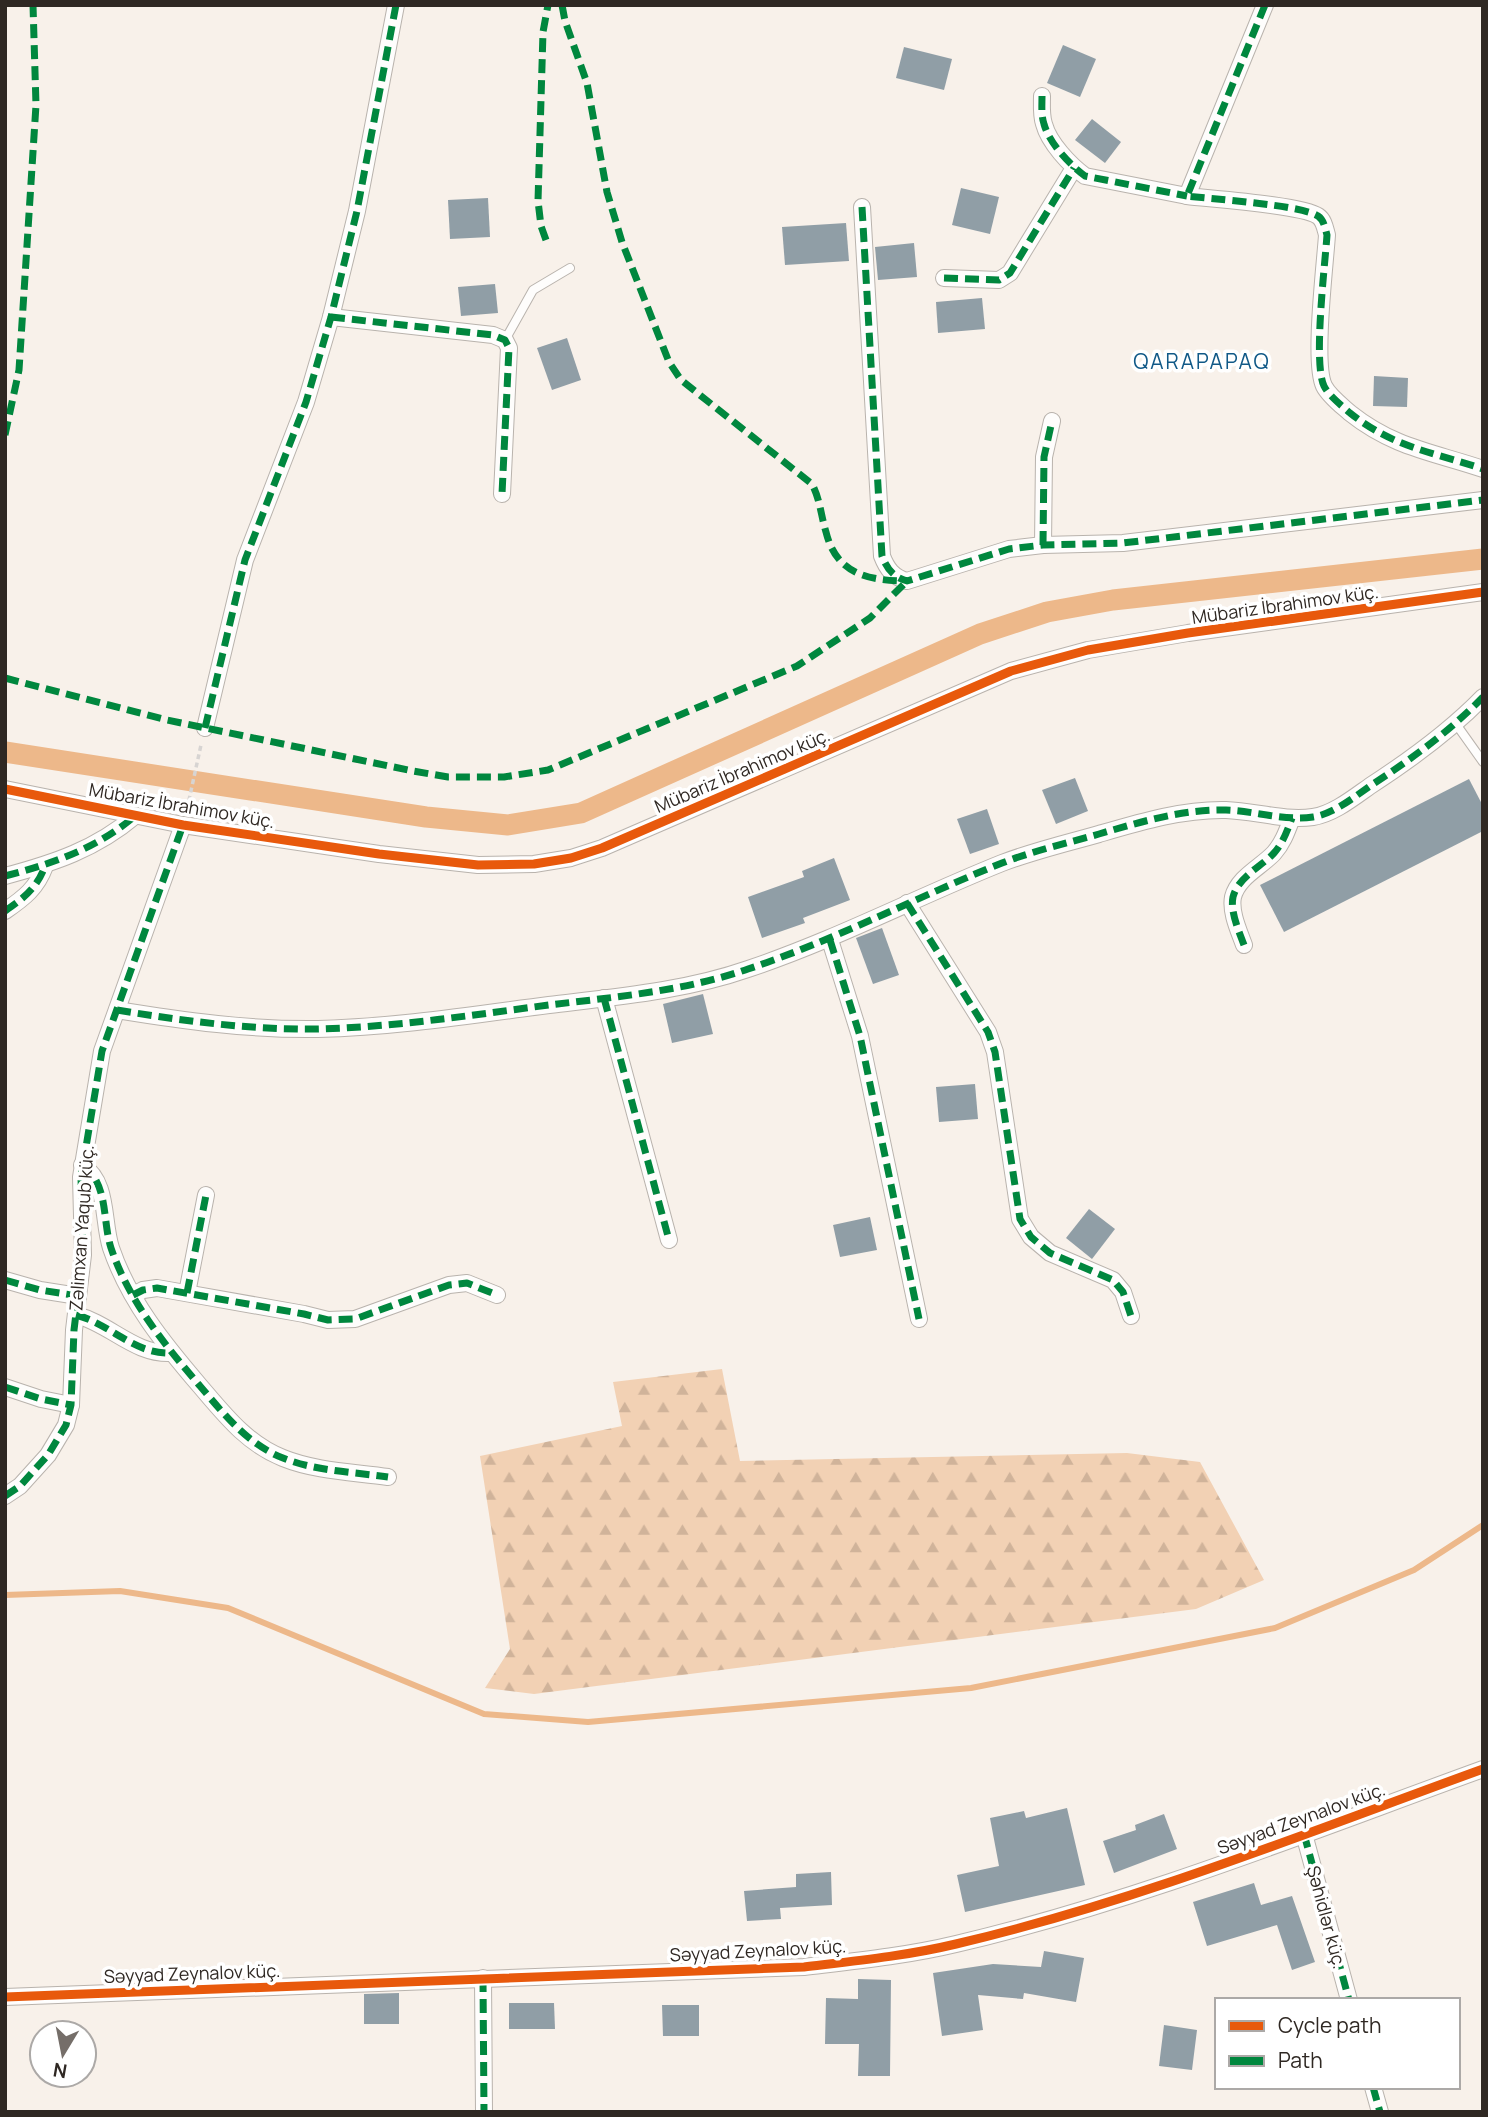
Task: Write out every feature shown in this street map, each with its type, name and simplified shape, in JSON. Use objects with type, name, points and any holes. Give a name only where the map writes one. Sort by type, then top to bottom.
[{"type":"street","points":[[205,728],[245,560],[306,402],[331,317],[357,211],[396,5]]},
{"type":"street","points":[[1187,196],[1265,5]]},
{"type":"street","points":[[1042,96],[1042,121],[1047,132],[1074,168],[1085,176],[1187,196],[1316,214],[1322,220],[1327,235],[1320,355],[1324,385],[1339,403],[1369,428],[1416,450],[1483,469]]},
{"type":"street","points":[[944,278],[999,280],[1010,273],[1074,168]]},
{"type":"street","points":[[862,207],[882,556],[887,569],[898,578],[907,581],[1009,549],[1043,545],[1123,543],[1483,500]]},
{"type":"street","points":[[331,317],[493,335],[505,341],[509,348],[502,494]]},
{"type":"street","points":[[1043,545],[1044,457],[1052,421]]},
{"type":"street","name":"Mübariz İbrahimov küç.","points":[[5,789],[183,825],[379,854],[478,865],[534,864],[571,858],[602,848],[1011,671],[1088,650],[1188,633],[1483,592]]},
{"type":"street","points":[[117,1010],[182,1021],[317,1029],[394,1025],[684,985],[744,971],[830,940],[1006,861],[1141,822],[1198,811],[1228,810],[1292,818],[1317,817],[1344,803],[1404,763],[1457,724],[1483,697]]},
{"type":"street","points":[[5,876],[45,866],[88,848],[114,834],[135,816]]},
{"type":"street","points":[[1244,945],[1233,911],[1233,898],[1239,884],[1275,852],[1286,836],[1292,818]]},
{"type":"street","name":"Zəlimxan Yaqub küç.","points":[[5,1496],[20,1486],[48,1455],[62,1433],[71,1405],[76,1315],[83,1255],[82,1165],[103,1051],[183,825]]},
{"type":"street","points":[[5,911],[30,893],[40,880],[45,866]]},
{"type":"street","points":[[908,903],[988,1032],[995,1052],[1020,1219],[1031,1237],[1050,1253],[1113,1280],[1124,1292],[1130,1316]]},
{"type":"street","points":[[830,940],[860,1036],[919,1320]]},
{"type":"street","points":[[604,998],[669,1240]]},
{"type":"street","points":[[82,1165],[96,1177],[111,1247],[133,1295],[157,1336],[235,1427],[264,1450],[284,1459],[310,1466],[387,1476]]},
{"type":"street","points":[[187,1293],[206,1195]]},
{"type":"street","points":[[5,1280],[40,1290],[78,1296]]},
{"type":"street","points":[[133,1295],[157,1288],[328,1320],[355,1318],[449,1285],[467,1283],[497,1294]]},
{"type":"street","points":[[76,1315],[89,1318],[145,1350],[156,1354],[172,1353]]},
{"type":"street","points":[[5,1387],[41,1399],[71,1405]]},
{"type":"street","name":"Səyyad Zeynalov küç.","points":[[5,1997],[804,1966],[879,1959],[954,1944],[1141,1892],[1483,1769]]},
{"type":"street","name":"Şəhidlər küç.","points":[[1304,1833],[1348,1998]]},
{"type":"street","points":[[483,1978],[484,2112]]},
{"type":"street","points":[[1374,2089],[1380,2112]]},
{"type":"lane","points":[[505,341],[533,290],[570,268]]},
{"type":"lane","points":[[1457,724],[1483,762]]},
{"type":"path","points":[[183,825],[205,728]]},
{"type":"green space","points":[[722,1369],[740,1461],[1127,1453],[1200,1462],[1264,1580],[1196,1609],[534,1694],[485,1688],[510,1649],[480,1456],[622,1426],[613,1382]]},
{"type":"building","points":[[1063,45],[1096,59],[1080,97],[1047,83]]},
{"type":"building","points":[[904,47],[952,59],[944,90],[896,78]]},
{"type":"building","points":[[1092,119],[1121,142],[1105,163],[1075,140]]},
{"type":"building","points":[[961,188],[999,197],[990,234],[952,225]]},
{"type":"building","points":[[488,198],[490,237],[450,239],[448,200]]},
{"type":"building","points":[[846,223],[849,261],[785,265],[782,227]]},
{"type":"building","points":[[914,243],[917,277],[878,280],[875,247]]},
{"type":"building","points":[[495,284],[498,313],[461,316],[458,287]]},
{"type":"building","points":[[982,298],[985,329],[938,333],[936,302]]},
{"type":"building","points":[[567,338],[581,380],[552,390],[537,348]]},
{"type":"building","points":[[1374,376],[1408,378],[1407,407],[1373,406]]},
{"type":"building","points":[[1075,778],[1088,811],[1056,824],[1042,790]]},
{"type":"building","points":[[1469,779],[1483,806],[1483,831],[1284,932],[1260,885]]},
{"type":"building","points":[[987,809],[999,844],[970,854],[957,819]]},
{"type":"building","points":[[834,858],[850,900],[803,918],[805,923],[762,938],[748,897],[804,877],[802,871]]},
{"type":"building","points":[[882,928],[899,975],[873,984],[856,938]]},
{"type":"building","points":[[703,994],[713,1034],[672,1043],[663,1004]]},
{"type":"building","points":[[975,1084],[978,1119],[939,1122],[936,1087]]},
{"type":"building","points":[[1089,1209],[1115,1229],[1092,1259],[1066,1238]]},
{"type":"building","points":[[870,1217],[877,1250],[840,1257],[833,1225]]},
{"type":"building","points":[[1067,1808],[1085,1885],[965,1912],[957,1875],[999,1866],[990,1818],[1024,1811],[1026,1818]]},
{"type":"building","points":[[1164,1814],[1177,1849],[1114,1873],[1103,1841],[1136,1830],[1135,1825]]},
{"type":"building","points":[[831,1872],[832,1905],[780,1908],[781,1919],[747,1921],[744,1891],[796,1887],[796,1874]]},
{"type":"building","points":[[1254,1883],[1261,1905],[1292,1896],[1315,1962],[1292,1970],[1277,1925],[1207,1946],[1193,1902]]},
{"type":"building","points":[[1044,1951],[1084,1958],[1076,2002],[1024,1993],[1023,1999],[978,1995],[983,2030],[942,2036],[933,1973],[993,1964],[1041,1967]]},
{"type":"building","points":[[858,1979],[891,1980],[890,2076],[858,2076],[859,2044],[825,2044],[826,1998],[858,1999]]},
{"type":"building","points":[[399,1993],[399,2024],[364,2024],[364,1994]]},
{"type":"building","points":[[509,2003],[554,2003],[555,2029],[509,2029]]},
{"type":"building","points":[[662,2005],[699,2005],[699,2036],[663,2036]]},
{"type":"building","points":[[1164,2025],[1197,2030],[1192,2070],[1159,2066]]},
{"type":"waterway","points":[[5,752],[426,817],[508,825],[581,813],[980,634],[1047,612],[1113,600],[1483,559]]},
{"type":"waterway","points":[[5,1595],[120,1591],[228,1608],[484,1714],[588,1722],[971,1688],[1275,1628],[1414,1570],[1483,1525]]},
{"type":"marked path","points":[[5,435],[19,370],[36,105],[33,5]]},
{"type":"marked path","points":[[205,728],[245,560],[306,402],[331,317],[357,211],[396,5]]},
{"type":"marked path","points":[[546,240],[538,201],[543,32],[548,5]]},
{"type":"marked path","points":[[562,5],[587,83],[607,192],[622,242],[669,362],[681,380],[812,484],[831,546],[845,565],[865,576],[903,581]]},
{"type":"marked path","points":[[1265,5],[1187,196],[1276,206],[1318,216],[1327,235],[1320,336],[1321,374],[1326,390],[1350,413],[1382,434],[1414,448],[1483,469]]},
{"type":"marked path","points":[[1042,96],[1043,121],[1050,139],[1085,176],[1187,196]]},
{"type":"marked path","points":[[944,278],[999,280],[1010,273],[1074,168]]},
{"type":"marked path","points":[[862,207],[882,556],[891,572],[902,579],[907,581],[1009,549],[1043,545],[1123,543],[1483,500]]},
{"type":"marked path","points":[[331,317],[493,335],[505,340],[509,348],[502,494]]},
{"type":"marked path","points":[[1043,545],[1044,457],[1052,421]]},
{"type":"marked path","points":[[5,678],[167,720],[413,771],[448,777],[504,777],[548,770],[797,666],[870,618],[907,581]]},
{"type":"marked path","points":[[117,1010],[243,1026],[347,1028],[624,996],[700,983],[780,958],[1014,859],[1130,825],[1210,810],[1291,818],[1328,813],[1414,756],[1443,734],[1483,697]]},
{"type":"marked path","points":[[5,876],[74,854],[120,828],[135,816]]},
{"type":"marked path","points":[[1244,945],[1233,909],[1233,897],[1245,878],[1277,849],[1292,818]]},
{"type":"marked path","points":[[5,1496],[20,1486],[48,1455],[66,1425],[71,1405],[74,1330],[83,1255],[81,1177],[102,1051],[183,825]]},
{"type":"marked path","points":[[5,911],[29,892],[45,866]]},
{"type":"marked path","points":[[907,903],[988,1032],[995,1052],[1020,1219],[1031,1237],[1050,1253],[1113,1280],[1123,1292],[1131,1316]]},
{"type":"marked path","points":[[830,940],[860,1036],[919,1319]]},
{"type":"marked path","points":[[604,998],[669,1240]]},
{"type":"marked path","points":[[82,1165],[91,1173],[101,1192],[111,1248],[127,1286],[173,1354],[227,1417],[258,1445],[283,1458],[321,1468],[388,1477]]},
{"type":"marked path","points":[[187,1293],[206,1195]]},
{"type":"marked path","points":[[5,1280],[40,1290],[78,1296]]},
{"type":"marked path","points":[[133,1295],[157,1288],[328,1320],[355,1319],[449,1285],[467,1283],[497,1295]]},
{"type":"marked path","points":[[76,1315],[146,1349],[172,1353]]},
{"type":"marked path","points":[[5,1387],[41,1399],[71,1405]]},
{"type":"marked path","points":[[1304,1834],[1348,1998]]},
{"type":"marked path","points":[[483,1978],[484,2112]]},
{"type":"marked path","points":[[1374,2089],[1380,2112]]},
{"type":"cycle path","points":[[5,789],[183,825],[379,854],[478,865],[534,864],[571,858],[602,848],[1011,671],[1088,650],[1188,633],[1483,592]]},
{"type":"cycle path","points":[[5,1997],[804,1967],[899,1955],[1023,1927],[1156,1887],[1483,1769]]},
{"type":"district","name":"QARAPAPAQ","points":[[1202,361]]}]
